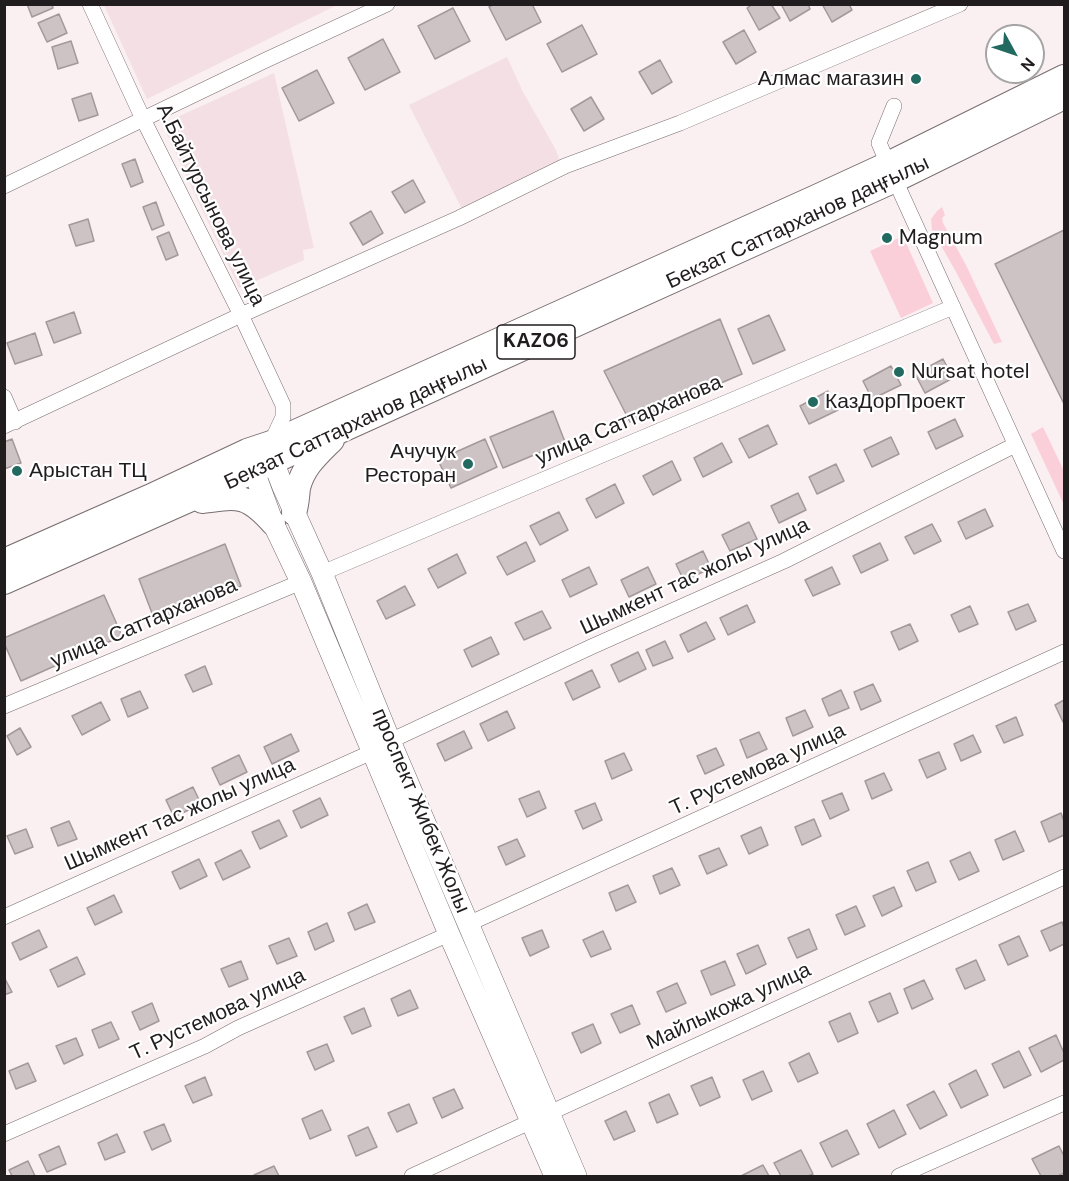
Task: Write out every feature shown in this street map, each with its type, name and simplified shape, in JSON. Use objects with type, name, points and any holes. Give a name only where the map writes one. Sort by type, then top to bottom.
[{"type":"main road","name":"Бекзат Саттарханов даңғылы","points":[[4,561],[153,506],[179,504],[265,451],[344,429],[891,172],[1065,77]]},
{"type":"main road","name":"Бекзат Саттарханов даңғылы","points":[[4,582],[265,451],[891,172],[1065,97]]},
{"type":"main road","points":[[179,504],[225,497],[248,501],[284,518],[298,502],[298,490],[304,471],[344,429]]},
{"type":"street","name":"А.Байтурсынова улица","points":[[90,4],[143,119],[241,315],[283,405],[283,417],[265,451]]},
{"type":"street","points":[[4,186],[387,4]]},
{"type":"street","points":[[4,397],[10,424],[566,166],[690,119],[960,4]]},
{"type":"street","points":[[894,106],[879,143],[1065,550]]},
{"type":"street","name":"улица Саттарханова","points":[[322,573],[953,307]]},
{"type":"street","name":"Шымкент тас жолы улица","points":[[4,917],[381,747],[583,651],[784,561],[1015,444]]},
{"type":"street","name":"проспект Жибек Жолы","points":[[265,451],[264,495],[284,518],[322,573],[381,747]]},
{"type":"street","name":"проспект Жибек Жолы","points":[[284,518],[300,582],[381,747],[540,1118],[576,1176]]},
{"type":"street","name":"улица Саттарханова","points":[[4,706],[300,582]]},
{"type":"street","name":"Т. Рустемова улица","points":[[4,1134],[205,1046],[238,1028],[1065,652]]},
{"type":"street","name":"Майлыкожа улица","points":[[412,1176],[1065,877]]},
{"type":"street","points":[[899,1176],[1065,1103]]},
{"type":"street","name":"проспект Жибек Жолы","points":[[540,1118],[555,1176]]},
{"type":"shaded area","points":[[104,5],[337,5],[147,99]]},
{"type":"shaded area","points":[[507,57],[523,92],[556,150],[561,164],[462,209],[409,105]]},
{"type":"shaded area","points":[[274,73],[314,248],[303,250],[304,260],[239,288],[162,124]]},
{"type":"shaded area","points":[[942,207],[945,215],[942,218],[943,223],[966,265],[1002,342],[994,344],[932,230],[931,219]]},
{"type":"shaded area","points":[[903,236],[933,303],[901,318],[870,251]]},
{"type":"shaded area","points":[[1043,427],[1064,471],[1064,505],[1031,434]]},
{"type":"building","points":[[27,4],[52,4],[53,8],[32,17]]},
{"type":"building","points":[[494,4],[532,4],[541,22],[506,40],[489,7]]},
{"type":"building","points":[[753,4],[771,4],[780,18],[759,30],[747,8]]},
{"type":"building","points":[[781,4],[808,4],[810,9],[790,21]]},
{"type":"building","points":[[822,4],[849,4],[852,10],[832,22]]},
{"type":"building","points":[[453,8],[470,41],[435,59],[418,26]]},
{"type":"building","points":[[59,14],[67,33],[47,42],[38,23]]},
{"type":"building","points":[[582,25],[597,54],[562,72],[547,44]]},
{"type":"building","points":[[744,30],[756,52],[736,64],[723,42]]},
{"type":"building","points":[[383,39],[400,72],[365,90],[348,58]]},
{"type":"building","points":[[71,41],[78,63],[58,69],[52,47]]},
{"type":"building","points":[[660,60],[672,82],[652,94],[639,72]]},
{"type":"building","points":[[317,70],[334,103],[299,121],[282,88]]},
{"type":"building","points":[[91,93],[98,115],[79,121],[72,99]]},
{"type":"building","points":[[591,97],[604,119],[584,131],[571,109]]},
{"type":"building","points":[[135,159],[143,182],[131,187],[122,164]]},
{"type":"building","points":[[413,180],[425,202],[405,213],[392,192]]},
{"type":"building","points":[[156,202],[164,225],[152,230],[143,207]]},
{"type":"building","points":[[371,211],[383,233],[363,245],[350,223]]},
{"type":"building","points":[[88,219],[94,241],[76,246],[69,225]]},
{"type":"building","points":[[1064,230],[1064,404],[995,264]]},
{"type":"building","points":[[169,232],[178,255],[166,260],[157,237]]},
{"type":"building","points":[[74,312],[81,333],[54,343],[46,322]]},
{"type":"building","points":[[769,315],[785,350],[753,364],[738,329]]},
{"type":"building","points":[[720,319],[742,374],[630,422],[604,371]]},
{"type":"building","points":[[35,333],[42,355],[15,364],[7,343]]},
{"type":"building","points":[[943,359],[953,378],[925,393],[915,374]]},
{"type":"building","points":[[891,366],[901,385],[872,399],[863,381]]},
{"type":"building","points":[[828,391],[838,410],[809,424],[800,406]]},
{"type":"building","points":[[553,411],[565,442],[503,468],[490,437]]},
{"type":"building","points":[[955,419],[963,436],[936,449],[928,432]]},
{"type":"building","points":[[768,425],[777,444],[749,458],[739,439]]},
{"type":"building","points":[[891,437],[899,454],[872,467],[864,450]]},
{"type":"building","points":[[12,439],[21,463],[4,469],[4,442]]},
{"type":"building","name":"Ачучук Ресторан","points":[[485,439],[497,467],[451,488],[438,460]]},
{"type":"building","points":[[722,443],[732,462],[703,477],[694,458]]},
{"type":"building","points":[[672,461],[681,480],[653,495],[643,476]]},
{"type":"building","points":[[836,464],[844,481],[817,494],[809,477]]},
{"type":"building","points":[[615,484],[624,503],[596,518],[586,499]]},
{"type":"building","points":[[798,493],[806,510],[779,523],[771,506]]},
{"type":"building","points":[[985,509],[993,526],[966,539],[958,522]]},
{"type":"building","points":[[559,512],[568,530],[540,545],[530,526]]},
{"type":"building","points":[[749,522],[757,539],[730,551],[722,535]]},
{"type":"building","points":[[932,524],[941,541],[914,554],[905,537]]},
{"type":"building","points":[[526,542],[535,561],[507,575],[497,557]]},
{"type":"building","points":[[880,543],[888,560],[861,573],[853,556]]},
{"type":"building","points":[[225,544],[241,586],[155,621],[139,579]]},
{"type":"building","points":[[703,551],[711,568],[684,581],[676,564]]},
{"type":"building","points":[[457,554],[466,573],[438,588],[428,569]]},
{"type":"building","points":[[589,567],[597,584],[570,597],[562,580]]},
{"type":"building","points":[[648,567],[656,584],[629,597],[621,580]]},
{"type":"building","points":[[832,567],[840,584],[813,596],[805,580]]},
{"type":"building","points":[[405,586],[415,605],[386,619],[377,601]]},
{"type":"building","points":[[104,595],[122,636],[21,681],[4,643],[4,638]]},
{"type":"building","points":[[1028,604],[1036,621],[1016,630],[1008,612]]},
{"type":"building","points":[[747,605],[755,622],[728,635],[720,618]]},
{"type":"building","points":[[970,606],[978,624],[959,632],[951,615]]},
{"type":"building","points":[[542,611],[551,628],[524,640],[515,623]]},
{"type":"building","points":[[706,622],[715,639],[688,652],[680,635]]},
{"type":"building","points":[[910,624],[918,641],[899,650],[891,632]]},
{"type":"building","points":[[491,637],[499,654],[472,667],[464,650]]},
{"type":"building","points":[[665,641],[673,658],[653,666],[646,650]]},
{"type":"building","points":[[638,652],[646,669],[619,682],[611,665]]},
{"type":"building","points":[[205,666],[212,684],[193,692],[185,675]]},
{"type":"building","points":[[592,670],[600,687],[573,700],[565,683]]},
{"type":"building","points":[[873,684],[881,701],[861,710],[854,692]]},
{"type":"building","points":[[841,690],[849,708],[829,716],[822,699]]},
{"type":"building","points":[[140,691],[148,708],[128,717],[121,699]]},
{"type":"building","points":[[1064,700],[1064,721],[1063,722],[1055,705]]},
{"type":"building","points":[[101,702],[110,720],[82,735],[72,716]]},
{"type":"building","points":[[805,710],[813,727],[793,736],[786,718]]},
{"type":"building","points":[[507,711],[515,728],[488,741],[480,724]]},
{"type":"building","points":[[1016,717],[1023,735],[1004,743],[996,726]]},
{"type":"building","points":[[20,728],[31,747],[17,755],[7,736]]},
{"type":"building","points":[[464,731],[472,748],[445,761],[437,744]]},
{"type":"building","points":[[759,732],[767,749],[747,758],[740,740]]},
{"type":"building","points":[[291,734],[299,751],[272,764],[264,747]]},
{"type":"building","points":[[973,735],[981,752],[961,761],[954,744]]},
{"type":"building","points":[[716,748],[724,765],[705,774],[697,756]]},
{"type":"building","points":[[939,752],[946,769],[927,778],[919,760]]},
{"type":"building","points":[[624,753],[632,770],[612,779],[605,761]]},
{"type":"building","points":[[239,755],[247,772],[220,785],[212,768]]},
{"type":"building","points":[[884,773],[892,790],[872,799],[865,781]]},
{"type":"building","points":[[193,787],[201,804],[174,817],[166,800]]},
{"type":"building","points":[[539,791],[546,808],[527,817],[519,799]]},
{"type":"building","points":[[842,793],[849,810],[830,819],[822,801]]},
{"type":"building","points":[[320,798],[328,815],[301,828],[293,811]]},
{"type":"building","points":[[595,803],[602,820],[583,829],[575,811]]},
{"type":"building","points":[[1061,813],[1064,821],[1064,835],[1049,842],[1041,822]]},
{"type":"building","points":[[814,819],[821,836],[802,845],[795,827]]},
{"type":"building","points":[[279,820],[287,836],[260,849],[252,832]]},
{"type":"building","points":[[69,821],[77,839],[58,846],[51,828]]},
{"type":"building","points":[[761,827],[768,845],[749,854],[741,836]]},
{"type":"building","points":[[26,829],[33,847],[15,854],[7,836]]},
{"type":"building","points":[[1015,831],[1024,851],[1003,860],[995,840]]},
{"type":"building","points":[[517,839],[525,856],[506,865],[498,847]]},
{"type":"building","points":[[719,848],[727,865],[707,874],[699,856]]},
{"type":"building","points":[[241,850],[250,867],[223,880],[215,863]]},
{"type":"building","points":[[970,852],[979,871],[959,880],[950,861]]},
{"type":"building","points":[[199,859],[207,876],[180,889],[172,872]]},
{"type":"building","points":[[928,862],[936,882],[916,891],[907,871]]},
{"type":"building","points":[[672,868],[680,885],[660,894],[653,876]]},
{"type":"building","points":[[628,885],[636,902],[616,911],[609,893]]},
{"type":"building","points":[[894,887],[902,906],[882,916],[873,896]]},
{"type":"building","points":[[114,895],[122,912],[95,925],[87,908]]},
{"type":"building","points":[[367,904],[375,922],[355,930],[348,913]]},
{"type":"building","points":[[856,906],[865,926],[845,935],[836,915]]},
{"type":"building","points":[[1062,922],[1064,944],[1050,951],[1041,931]]},
{"type":"building","points":[[327,923],[334,941],[315,950],[308,932]]},
{"type":"building","points":[[809,929],[817,949],[797,958],[788,938]]},
{"type":"building","points":[[39,930],[47,947],[20,960],[12,943]]},
{"type":"building","points":[[542,930],[549,947],[530,956],[522,938]]},
{"type":"building","points":[[603,931],[611,949],[591,957],[583,940]]},
{"type":"building","points":[[1019,936],[1028,956],[1008,965],[999,945]]},
{"type":"building","points":[[289,938],[297,956],[277,964],[269,946]]},
{"type":"building","points":[[758,945],[766,964],[746,974],[737,954]]},
{"type":"building","points":[[77,957],[85,974],[58,987],[50,970]]},
{"type":"building","points":[[976,960],[985,980],[965,989],[956,969]]},
{"type":"building","points":[[241,961],[248,979],[229,987],[221,969]]},
{"type":"building","points":[[725,961],[735,985],[711,995],[701,971]]},
{"type":"building","points":[[4,977],[12,992],[4,995]]},
{"type":"building","points":[[924,980],[933,999],[912,1009],[904,989]]},
{"type":"building","points":[[677,983],[686,1003],[666,1012],[657,992]]},
{"type":"building","points":[[410,990],[418,1008],[398,1016],[391,999]]},
{"type":"building","points":[[890,993],[898,1013],[878,1022],[869,1002]]},
{"type":"building","points":[[152,1003],[159,1021],[140,1030],[132,1012]]},
{"type":"building","points":[[632,1005],[640,1024],[620,1033],[611,1014]]},
{"type":"building","points":[[364,1008],[371,1026],[352,1034],[344,1017]]},
{"type":"building","points":[[850,1013],[858,1033],[838,1042],[829,1022]]},
{"type":"building","points":[[111,1022],[119,1039],[99,1048],[92,1030]]},
{"type":"building","points":[[593,1024],[601,1043],[581,1053],[572,1033]]},
{"type":"building","points":[[1056,1035],[1064,1053],[1064,1060],[1041,1072],[1029,1048]]},
{"type":"building","points":[[76,1038],[83,1055],[64,1064],[56,1046]]},
{"type":"building","points":[[327,1044],[334,1061],[315,1070],[307,1052]]},
{"type":"building","points":[[1019,1051],[1031,1075],[1004,1088],[992,1064]]},
{"type":"building","points":[[809,1053],[818,1073],[798,1082],[789,1063]]},
{"type":"building","points":[[28,1063],[36,1081],[16,1089],[9,1071]]},
{"type":"building","points":[[976,1070],[988,1095],[961,1108],[949,1084]]},
{"type":"building","points":[[763,1071],[772,1091],[752,1100],[743,1080]]},
{"type":"building","points":[[205,1077],[212,1095],[193,1103],[185,1086]]},
{"type":"building","points":[[712,1077],[720,1097],[700,1106],[691,1086]]},
{"type":"building","points":[[454,1089],[463,1108],[442,1118],[433,1098]]},
{"type":"building","points":[[934,1091],[947,1115],[920,1129],[907,1105]]},
{"type":"building","points":[[669,1094],[678,1114],[657,1123],[649,1103]]},
{"type":"building","points":[[409,1104],[417,1123],[397,1132],[388,1113]]},
{"type":"building","points":[[322,1110],[331,1130],[310,1139],[302,1119]]},
{"type":"building","points":[[894,1110],[906,1134],[879,1148],[867,1124]]},
{"type":"building","points":[[626,1111],[635,1131],[614,1140],[605,1121]]},
{"type":"building","points":[[164,1124],[171,1141],[152,1150],[144,1132]]},
{"type":"building","points":[[368,1127],[377,1147],[356,1156],[348,1136]]},
{"type":"building","points":[[847,1130],[859,1154],[832,1167],[820,1143]]},
{"type":"building","points":[[117,1134],[125,1152],[105,1160],[98,1143]]},
{"type":"building","points":[[59,1146],[66,1164],[47,1172],[39,1155]]},
{"type":"building","points":[[1059,1146],[1064,1156],[1064,1173],[1058,1176],[1041,1176],[1032,1159]]},
{"type":"building","points":[[801,1150],[813,1174],[781,1176],[774,1163]]},
{"type":"building","points":[[28,1161],[35,1176],[12,1176],[9,1170]]},
{"type":"building","points":[[763,1165],[769,1176],[741,1176]]},
{"type":"building","points":[[274,1166],[279,1176],[254,1175]]},
{"type":"place","name":"Алмас магазин","points":[[916,79]]},
{"type":"place","name":"Magnum","points":[[887,238]]},
{"type":"place","name":"Nursat hotel","points":[[899,372]]},
{"type":"place","name":"КазДорПроект","points":[[813,402]]},
{"type":"place","name":"Ачучук Ресторан","points":[[468,464]]},
{"type":"place","name":"Арыстан ТЦ","points":[[17,471]]}]
